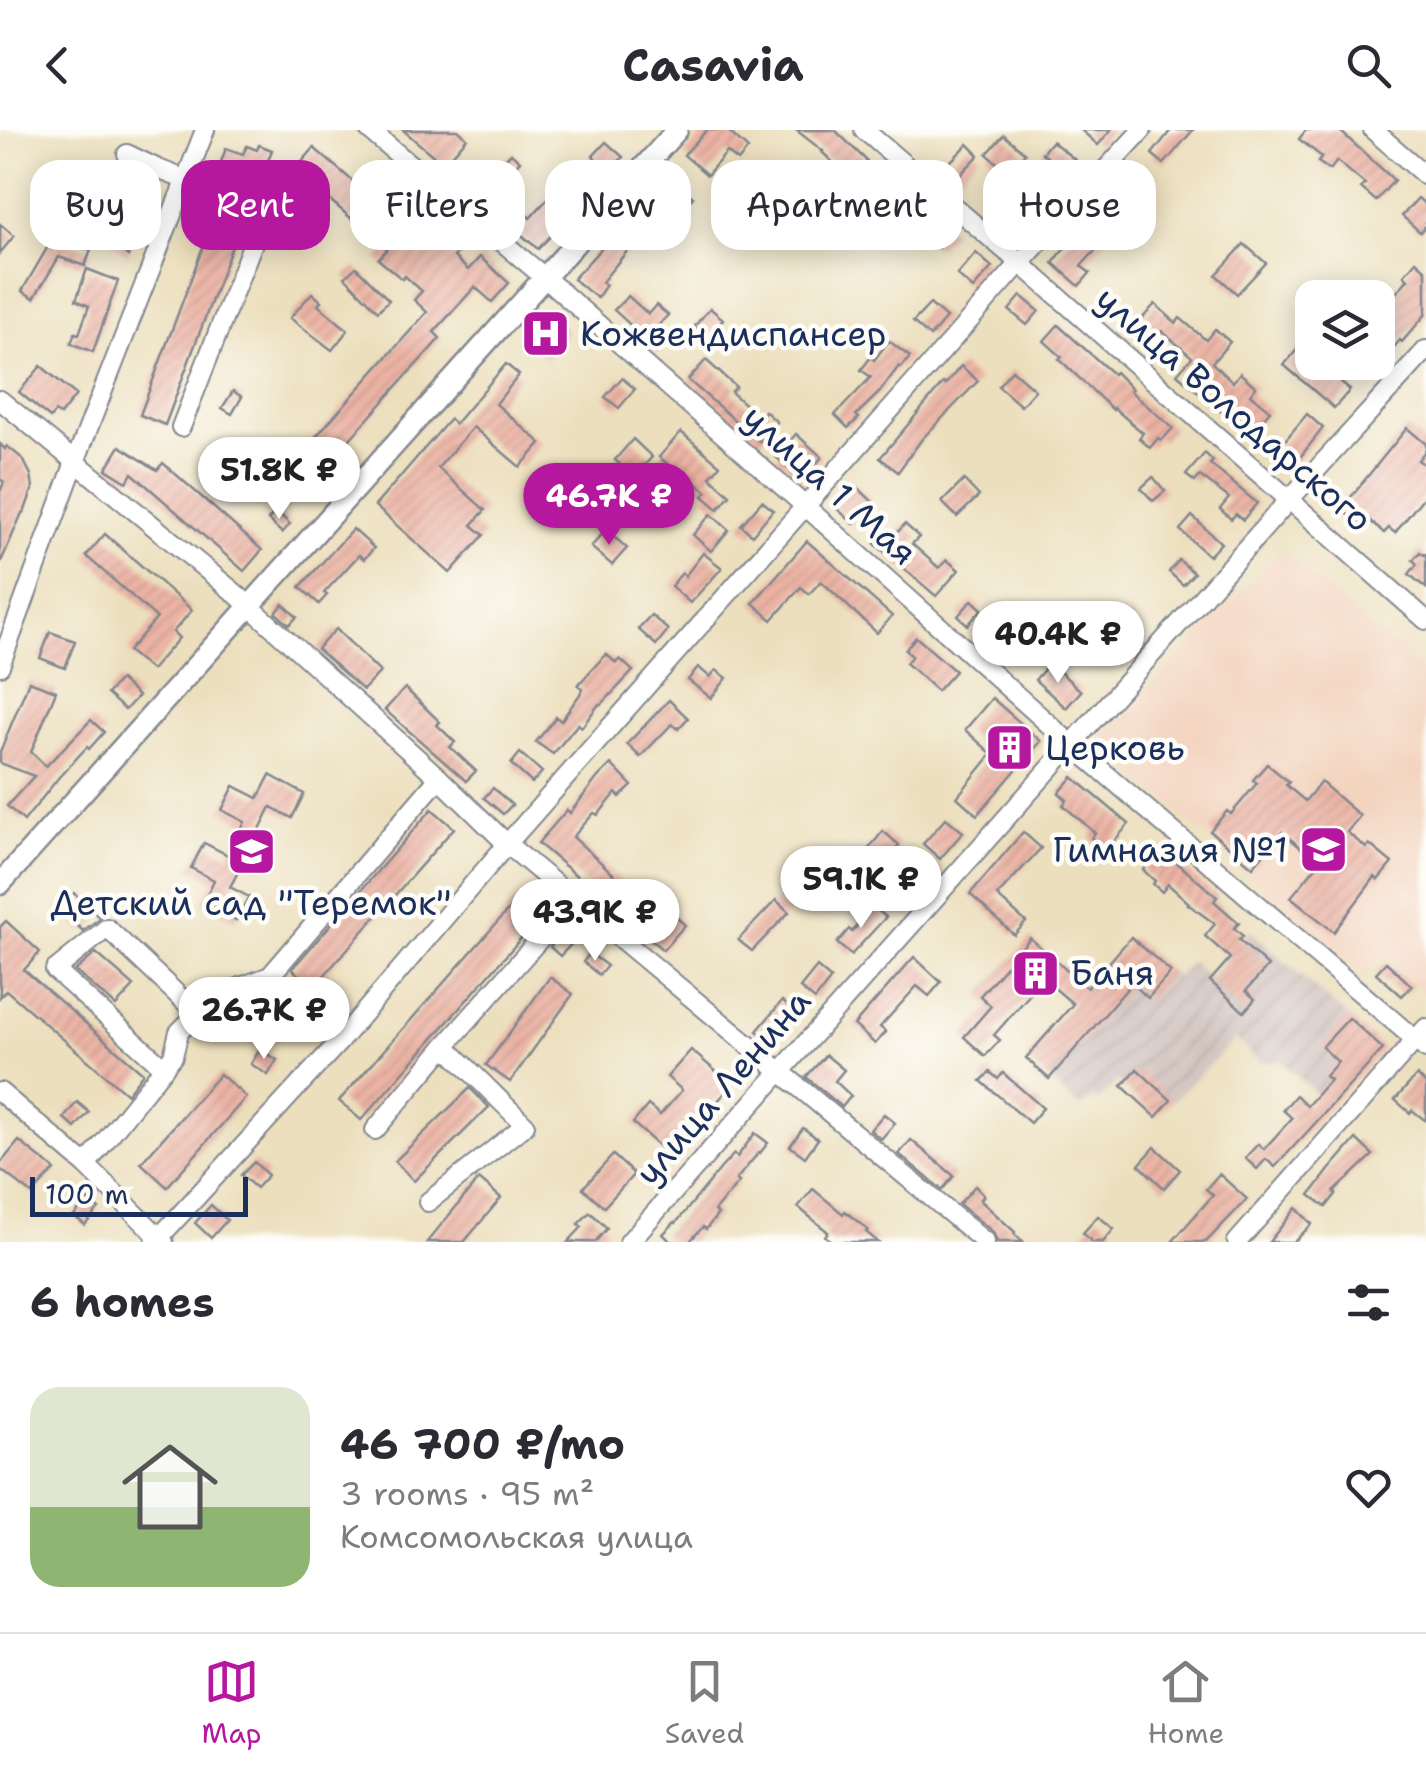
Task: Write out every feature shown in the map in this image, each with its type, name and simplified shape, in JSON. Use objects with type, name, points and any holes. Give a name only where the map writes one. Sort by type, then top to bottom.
[{"type":"main road","points":[[0,884],[678,130]]},
{"type":"street","points":[[193,160],[205,130]]},
{"type":"street","name":"улица 1 Мая","points":[[369,130],[544,277],[1072,744],[1423,1039]]},
{"type":"street","name":"улица Володарского","points":[[864,130],[1426,620]]},
{"type":"street","points":[[0,1092],[86,1166],[159,1240],[338,1043],[507,844],[1142,130]]},
{"type":"street","points":[[1373,130],[1426,176]]},
{"type":"street","points":[[127,154],[181,186]]},
{"type":"street","points":[[0,666],[181,192]]},
{"type":"street","points":[[181,427],[250,250]]},
{"type":"street","name":"улица Ленина","points":[[629,1242],[1426,350]]},
{"type":"street","points":[[0,400],[250,607],[507,844],[986,1242]]},
{"type":"street","points":[[86,1166],[174,1056],[179,1032],[214,997],[270,976],[438,778]]},
{"type":"street","points":[[375,1130],[575,899]]},
{"type":"street","points":[[164,1068],[56,970],[107,928],[198,1014]]},
{"type":"street","points":[[270,976],[338,1043]]},
{"type":"street","points":[[1238,1242],[1423,1039]]},
{"type":"street","points":[[428,1202],[525,1125],[444,1046]]},
{"type":"shaded area","name":"Гимназия №1","points":[[1280,550],[1426,674],[1424,994],[1383,957],[1366,977],[1099,743]]},
{"type":"shaded area","points":[[1251,931],[1383,1049],[1330,1107],[1281,1061],[1260,1062],[1235,1039],[1156,1117],[1117,1081],[1098,1101],[1093,1098],[1080,1108],[1026,1058],[1131,937],[1177,978],[1191,962],[1209,979]]},
{"type":"building","points":[[403,130],[458,130],[467,138],[448,160],[438,160]]},
{"type":"building","points":[[707,130],[727,130],[748,149],[739,160],[727,152],[720,160],[711,160],[707,175],[684,155]]},
{"type":"building","points":[[796,130],[835,130],[866,160],[830,160]]},
{"type":"building","points":[[1081,130],[1111,130],[1098,145]]},
{"type":"building","points":[[1171,130],[1193,130],[1164,164],[1152,154]]},
{"type":"building","points":[[1306,130],[1339,130],[1394,180],[1376,201],[1361,188],[1365,184],[1337,161],[1330,170],[1318,162],[1322,157],[1299,139]]},
{"type":"building","points":[[1004,135],[1025,153],[1019,160],[994,160],[987,154]]},
{"type":"building","points":[[1052,141],[1075,160],[1050,160],[1042,153]]},
{"type":"building","points":[[606,142],[623,157],[597,160],[593,156]]},
{"type":"building","points":[[968,144],[979,155],[963,172],[963,160],[952,160]]},
{"type":"building","points":[[259,145],[272,150],[268,160],[222,160],[226,148],[243,154],[247,146],[257,150]]},
{"type":"building","points":[[314,148],[328,160],[304,160]]},
{"type":"building","points":[[330,162],[350,179],[350,217],[330,200]]},
{"type":"building","points":[[1418,198],[1426,205],[1426,225],[1420,232],[1402,216]]},
{"type":"building","points":[[545,202],[545,242],[538,249],[525,238],[525,214],[530,218]]},
{"type":"building","points":[[0,224],[14,236],[0,253]]},
{"type":"building","points":[[1244,244],[1266,263],[1237,294],[1216,275]]},
{"type":"building","points":[[46,250],[91,250],[85,266],[59,257],[34,298],[22,291]]},
{"type":"building","points":[[202,250],[231,250],[165,425],[140,415]]},
{"type":"building","points":[[386,250],[460,250],[454,257],[468,270],[480,257],[509,283],[492,302],[475,287],[434,332],[440,338],[299,496],[279,478],[427,312],[414,300],[422,291],[378,259]]},
{"type":"building","points":[[599,250],[628,250],[602,282],[606,285],[597,298],[573,279]]},
{"type":"building","points":[[1063,250],[1096,250],[1081,266],[1090,273],[1079,286],[1053,263]]},
{"type":"building","points":[[976,253],[992,267],[973,289],[957,275]]},
{"type":"building","points":[[1416,261],[1426,270],[1426,314],[1395,346],[1395,294],[1408,279],[1404,275]]},
{"type":"building","points":[[356,267],[389,300],[378,311],[345,277]]},
{"type":"building","points":[[87,269],[118,281],[93,352],[71,343],[75,333],[79,334],[89,306],[76,300]]},
{"type":"building","points":[[312,293],[321,301],[318,305],[348,330],[332,350],[290,318]]},
{"type":"building","points":[[628,296],[648,314],[656,305],[668,315],[657,327],[669,338],[656,353],[614,310]]},
{"type":"building","points":[[1021,296],[1039,311],[1027,325],[1009,310]]},
{"type":"building","points":[[930,304],[946,318],[930,337],[913,322]]},
{"type":"building","points":[[1155,304],[1176,323],[1180,318],[1206,340],[1215,329],[1230,342],[1212,363],[1233,382],[1240,373],[1256,387],[1250,394],[1270,411],[1249,435],[1177,374],[1192,357],[1162,331],[1149,345],[1132,330]]},
{"type":"building","points":[[710,308],[723,319],[706,338],[694,327]]},
{"type":"building","name":"Кожвендиспансер","points":[[544,312],[567,332],[546,358],[523,337]]},
{"type":"building","points":[[1058,325],[1115,372],[1130,391],[1173,428],[1161,441],[1158,438],[1150,448],[1139,438],[1143,433],[1059,359],[1062,357],[1044,341]]},
{"type":"building","points":[[889,341],[910,357],[848,428],[835,415],[871,377],[861,370]]},
{"type":"building","points":[[1295,352],[1295,374],[1284,365]]},
{"type":"building","points":[[706,360],[736,387],[731,392],[760,418],[765,411],[777,422],[760,442],[688,380]]},
{"type":"building","points":[[506,364],[519,375],[496,404],[541,443],[520,467],[473,427],[438,468],[485,510],[472,525],[484,535],[450,573],[375,506],[450,419],[455,424]]},
{"type":"building","points":[[41,366],[76,395],[60,415],[55,412],[50,418],[19,392]]},
{"type":"building","points":[[961,366],[978,381],[922,439],[898,472],[880,458]]},
{"type":"building","points":[[1012,370],[1035,390],[1021,406],[998,386]]},
{"type":"building","points":[[622,378],[635,389],[619,408],[605,397]]},
{"type":"building","points":[[1301,380],[1339,380],[1350,390],[1334,408]]},
{"type":"building","points":[[233,391],[242,397],[232,414],[222,408]]},
{"type":"building","points":[[1307,414],[1323,428],[1290,470],[1272,456]]},
{"type":"building","points":[[1407,428],[1426,444],[1418,460],[1426,466],[1426,494],[1395,533],[1389,528],[1384,533],[1369,520],[1363,527],[1341,509]]},
{"type":"building","points":[[681,432],[720,465],[710,477],[730,495],[718,509],[703,496],[707,492],[659,457]]},
{"type":"building","points":[[796,434],[822,457],[802,480],[776,457]]},
{"type":"building","points":[[633,439],[652,457],[634,477],[615,460]]},
{"type":"building","points":[[0,444],[23,459],[33,488],[0,564],[0,492],[4,482],[0,479]]},
{"type":"building","points":[[120,446],[157,470],[163,463],[262,550],[244,571],[132,473],[127,482],[106,469]]},
{"type":"building","points":[[1205,453],[1213,461],[1210,464],[1257,503],[1243,520],[1236,514],[1231,519],[1220,509],[1229,498],[1200,476],[1195,482],[1186,475]]},
{"type":"building","points":[[1153,477],[1165,491],[1153,501],[1141,488]]},
{"type":"building","points":[[964,480],[979,496],[957,517],[942,502]]},
{"type":"building","points":[[855,485],[873,502],[854,524],[835,507]]},
{"type":"building","points":[[762,501],[773,510],[752,535],[741,525]]},
{"type":"building","points":[[276,511],[290,524],[282,533],[268,520]]},
{"type":"building","points":[[711,514],[729,530],[711,551],[693,535]]},
{"type":"building","points":[[1192,516],[1221,543],[1209,556],[1180,530]]},
{"type":"building","points":[[905,524],[919,537],[912,544],[939,568],[947,560],[959,570],[936,596],[875,544],[887,531],[893,537]]},
{"type":"building","points":[[353,529],[374,548],[364,559],[359,555],[324,593],[327,595],[319,604],[300,587]]},
{"type":"building","points":[[606,530],[627,548],[612,565],[591,547]]},
{"type":"building","points":[[105,534],[192,610],[173,632],[179,638],[151,670],[128,651],[157,618],[86,556]]},
{"type":"building","points":[[807,541],[892,616],[877,633],[821,581],[809,594],[801,587],[772,620],[753,603]]},
{"type":"building","points":[[1420,552],[1426,554],[1426,588],[1409,574]]},
{"type":"building","points":[[703,553],[722,568],[690,603],[671,586],[682,573],[685,576]]},
{"type":"building","points":[[1179,560],[1194,573],[1183,585],[1169,572]]},
{"type":"building","points":[[972,600],[982,609],[968,625],[958,616]]},
{"type":"building","points":[[283,604],[297,617],[289,625],[276,613]]},
{"type":"building","points":[[1127,614],[1143,629],[1112,664],[1096,650]]},
{"type":"building","points":[[651,615],[668,630],[656,645],[638,629]]},
{"type":"building","points":[[1009,618],[1025,632],[1005,655],[989,641]]},
{"type":"building","points":[[336,629],[380,672],[363,690],[317,649]]},
{"type":"building","points":[[50,632],[75,641],[65,668],[40,658]]},
{"type":"building","points":[[916,637],[955,671],[937,691],[906,663],[912,656],[905,650]]},
{"type":"building","points":[[606,654],[616,663],[620,659],[633,671],[553,754],[536,742],[556,717],[561,721],[583,690],[578,685]]},
{"type":"building","points":[[1050,663],[1081,691],[1066,708],[1035,680]]},
{"type":"building","points":[[698,667],[710,677],[716,670],[727,678],[711,698],[688,680]]},
{"type":"building","points":[[120,680],[138,696],[125,710],[107,694]]},
{"type":"building","points":[[29,681],[56,691],[31,752],[46,766],[91,720],[104,732],[59,777],[24,821],[7,806],[34,776],[0,763],[0,752]]},
{"type":"building","points":[[405,688],[440,722],[437,725],[455,742],[450,747],[476,771],[466,781],[385,710]]},
{"type":"building","name":"Церковь","points":[[992,698],[1041,741],[977,815],[957,797],[992,754],[965,730]]},
{"type":"building","points":[[669,700],[688,718],[678,729],[672,724],[640,757],[627,744]]},
{"type":"building","points":[[520,753],[542,772],[532,783],[511,764]]},
{"type":"building","points":[[611,764],[632,786],[620,797],[616,793],[573,837],[621,881],[605,900],[538,843],[567,810],[570,813]]},
{"type":"building","points":[[1267,764],[1305,801],[1321,782],[1360,816],[1347,832],[1392,863],[1378,880],[1375,877],[1334,932],[1291,897],[1319,863],[1282,832],[1253,867],[1210,831],[1227,811],[1231,814]]},
{"type":"building","name":"Детский сад \"Теремок\"","points":[[270,775],[304,794],[292,818],[271,807],[256,837],[275,847],[263,869],[245,859],[230,887],[249,897],[236,920],[203,903],[214,880],[191,868],[204,843],[228,855],[245,822],[222,810],[234,786],[258,798]]},
{"type":"building","points":[[1073,777],[1129,824],[1103,854],[1092,844],[1095,833],[1063,805],[1067,800],[1059,793]]},
{"type":"building","points":[[493,788],[512,805],[503,814],[484,798]]},
{"type":"building","points":[[432,809],[454,828],[313,988],[292,969]]},
{"type":"building","points":[[946,818],[963,832],[940,859],[923,844]]},
{"type":"building","points":[[883,831],[899,845],[860,891],[837,871],[852,854],[859,861]]},
{"type":"building","points":[[1023,832],[1041,848],[997,896],[1026,922],[1014,935],[970,894]]},
{"type":"building","points":[[1161,849],[1217,897],[1214,901],[1239,923],[1234,928],[1243,936],[1239,940],[1268,966],[1246,991],[1255,999],[1244,1012],[1210,981],[1230,958],[1205,936],[1215,924],[1168,884],[1162,892],[1143,870]]},
{"type":"building","points":[[74,893],[100,918],[83,931],[59,908]]},
{"type":"building","points":[[518,899],[539,918],[361,1120],[339,1101]]},
{"type":"building","points":[[640,899],[668,923],[674,915],[685,925],[663,950],[624,917]]},
{"type":"building","points":[[776,900],[789,912],[752,951],[738,940]]},
{"type":"building","points":[[872,906],[886,917],[851,955],[837,943],[849,929],[852,932]]},
{"type":"building","points":[[6,921],[40,952],[24,970],[143,1073],[127,1094],[6,990],[0,997],[0,927]]},
{"type":"building","points":[[566,928],[577,938],[560,956],[550,947]]},
{"type":"building","points":[[1131,937],[1171,972],[1148,998],[1132,983],[1049,1079],[1026,1058],[1073,1004],[1051,985],[1046,990],[1039,984],[994,1035],[1000,1040],[985,1056],[964,1037],[991,1006],[980,996],[1030,938],[1087,988]]},
{"type":"building","points":[[96,953],[134,986],[116,1006],[75,971]]},
{"type":"building","points":[[590,953],[607,966],[599,975],[583,962]]},
{"type":"building","points":[[914,957],[941,982],[929,996],[917,986],[880,1027],[886,1032],[875,1044],[854,1025]]},
{"type":"building","points":[[1386,962],[1412,986],[1402,996],[1376,973]]},
{"type":"building","points":[[817,967],[831,979],[815,1000],[800,988]]},
{"type":"building","points":[[550,977],[573,994],[510,1082],[486,1065]]},
{"type":"building","points":[[782,1001],[798,1015],[773,1044],[757,1031]]},
{"type":"building","points":[[1349,1018],[1383,1049],[1275,1167],[1266,1159],[1257,1169],[1245,1158],[1258,1144],[1264,1149],[1292,1118],[1283,1110],[1296,1095],[1307,1106],[1330,1080],[1325,1076],[1338,1062],[1322,1047]]},
{"type":"building","points":[[260,1049],[277,1060],[268,1075],[251,1064]]},
{"type":"building","points":[[691,1050],[732,1085],[716,1103],[713,1100],[670,1156],[633,1123],[648,1105],[660,1115],[682,1090],[667,1077]]},
{"type":"building","points":[[826,1055],[844,1070],[835,1081],[851,1096],[842,1107],[806,1077]]},
{"type":"building","points":[[1137,1069],[1171,1100],[1156,1117],[1122,1086]]},
{"type":"building","points":[[990,1072],[998,1079],[1003,1073],[1043,1108],[1030,1123],[981,1081]]},
{"type":"building","points":[[220,1074],[246,1097],[167,1187],[141,1163]]},
{"type":"building","points":[[1417,1075],[1426,1084],[1426,1121],[1395,1100]]},
{"type":"building","points":[[470,1088],[489,1107],[414,1181],[395,1161]]},
{"type":"building","points":[[77,1102],[89,1112],[75,1128],[64,1118]]},
{"type":"building","points":[[884,1114],[895,1123],[881,1139],[870,1130]]},
{"type":"building","points":[[803,1128],[818,1139],[805,1157],[790,1146]]},
{"type":"building","points":[[755,1133],[768,1143],[714,1211],[718,1214],[689,1242],[671,1242],[663,1234]]},
{"type":"building","points":[[1356,1139],[1373,1155],[1334,1192],[1326,1207],[1310,1195]]},
{"type":"building","points":[[911,1140],[954,1176],[942,1190],[899,1154]]},
{"type":"building","points":[[19,1141],[55,1170],[32,1194],[0,1169]]},
{"type":"building","points":[[1155,1147],[1180,1170],[1164,1188],[1139,1165]]},
{"type":"building","points":[[613,1155],[634,1174],[604,1207],[583,1188]]},
{"type":"building","points":[[254,1162],[268,1175],[256,1188],[241,1175]]},
{"type":"building","points":[[1219,1174],[1247,1199],[1206,1242],[1172,1242],[1213,1195],[1206,1189]]},
{"type":"building","points":[[479,1179],[501,1198],[464,1242],[427,1242]]},
{"type":"building","points":[[975,1186],[984,1195],[980,1200],[1023,1242],[997,1242],[993,1232],[959,1204]]},
{"type":"building","points":[[813,1189],[843,1214],[845,1211],[878,1242],[833,1242],[825,1236],[828,1232],[798,1207]]},
{"type":"building","points":[[88,1200],[99,1209],[85,1225],[74,1216]]},
{"type":"building","points":[[211,1205],[227,1220],[211,1238],[195,1223]]},
{"type":"building","points":[[1296,1208],[1312,1224],[1294,1242],[1269,1242]]},
{"type":"building","points":[[590,1212],[607,1228],[595,1242],[568,1242],[582,1227],[578,1224]]},
{"type":"building","points":[[1098,1216],[1114,1229],[1103,1242],[1092,1242],[1083,1233]]},
{"type":"place","name":"Кожвендиспансер","points":[[545,334]]},
{"type":"place","name":"Церковь","points":[[1010,748]]},
{"type":"place","name":"Гимназия №1","points":[[1323,850]]},
{"type":"place","name":"Детский сад \"Теремок\"","points":[[251,851]]},
{"type":"place","name":"Баня","points":[[1035,973]]}]
